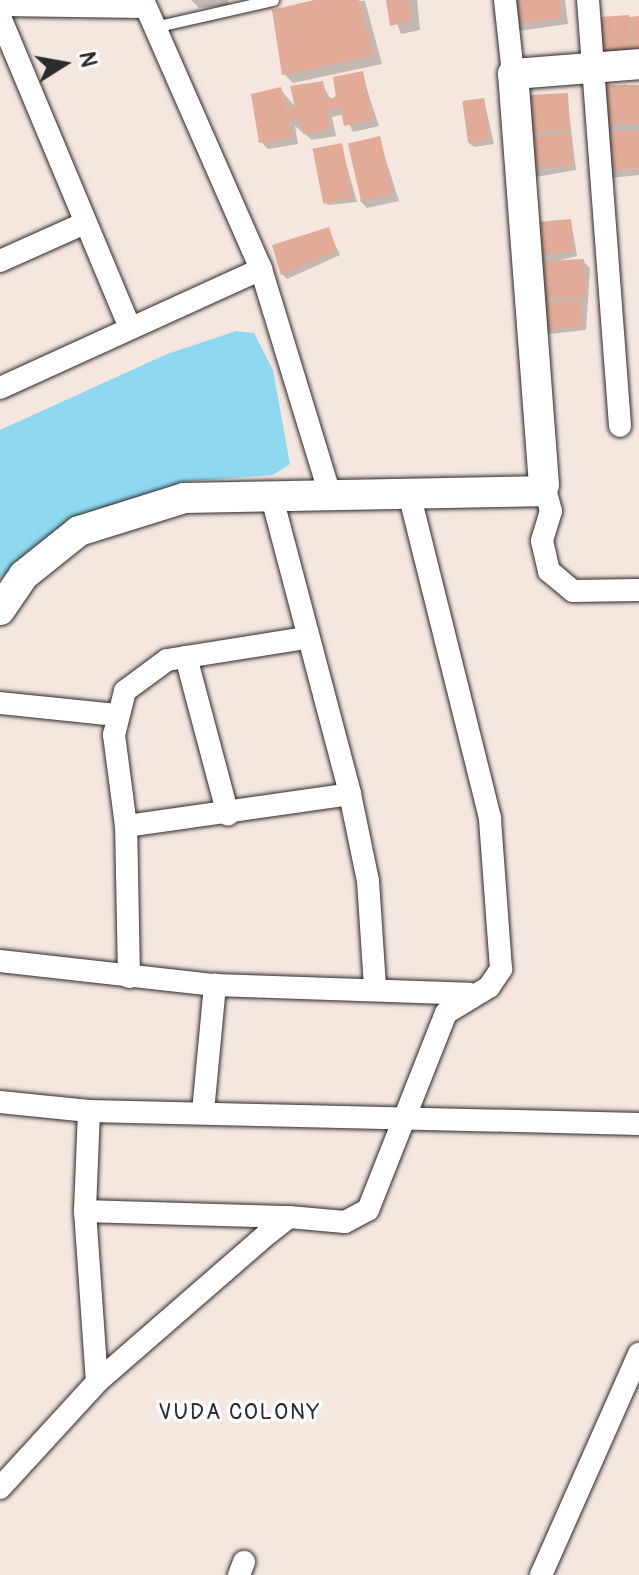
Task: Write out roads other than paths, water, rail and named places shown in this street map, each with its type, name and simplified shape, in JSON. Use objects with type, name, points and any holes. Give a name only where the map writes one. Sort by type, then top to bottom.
[{"type":"street","points":[[505,0],[544,485],[551,511],[542,541],[549,571],[573,591],[639,590]]},
{"type":"street","points":[[588,0],[620,426]]},
{"type":"street","points":[[0,5],[147,11],[261,269],[329,491]]},
{"type":"street","points":[[0,17],[130,328]]},
{"type":"street","points":[[513,74],[639,64]]},
{"type":"street","points":[[0,261],[85,223]]},
{"type":"street","points":[[0,388],[261,269]]},
{"type":"street","points":[[0,610],[24,575],[79,531],[184,498],[329,491],[528,494],[544,485]]},
{"type":"street","points":[[85,1211],[289,1217],[345,1222],[368,1210],[407,1120],[446,1013],[469,994],[489,987],[501,969],[501,904],[490,818],[409,493]]},
{"type":"street","points":[[271,494],[306,638],[350,794],[368,881],[375,986]]},
{"type":"street","points":[[129,977],[126,826],[115,761],[117,715],[137,677],[186,657],[306,638]]},
{"type":"street","points":[[186,657],[228,815]]},
{"type":"street","points":[[0,703],[117,715]]},
{"type":"street","points":[[126,826],[228,815],[350,794]]},
{"type":"street","points":[[0,961],[215,985],[375,986],[469,994]]},
{"type":"street","points":[[203,1112],[215,985]]},
{"type":"street","points":[[0,1102],[89,1111],[639,1124]]},
{"type":"street","points":[[89,1111],[85,1211],[97,1382]]},
{"type":"street","points":[[0,1488],[97,1382],[289,1217]]},
{"type":"street","points":[[541,1575],[639,1354]]},
{"type":"lane","points":[[147,11],[273,0]]},
{"type":"water","points":[[236,331],[254,333],[273,370],[290,464],[273,475],[181,482],[72,523],[0,579],[0,430],[167,354]]},
{"type":"district","name":"VUDA COLONY","points":[[240,1413]]}]
